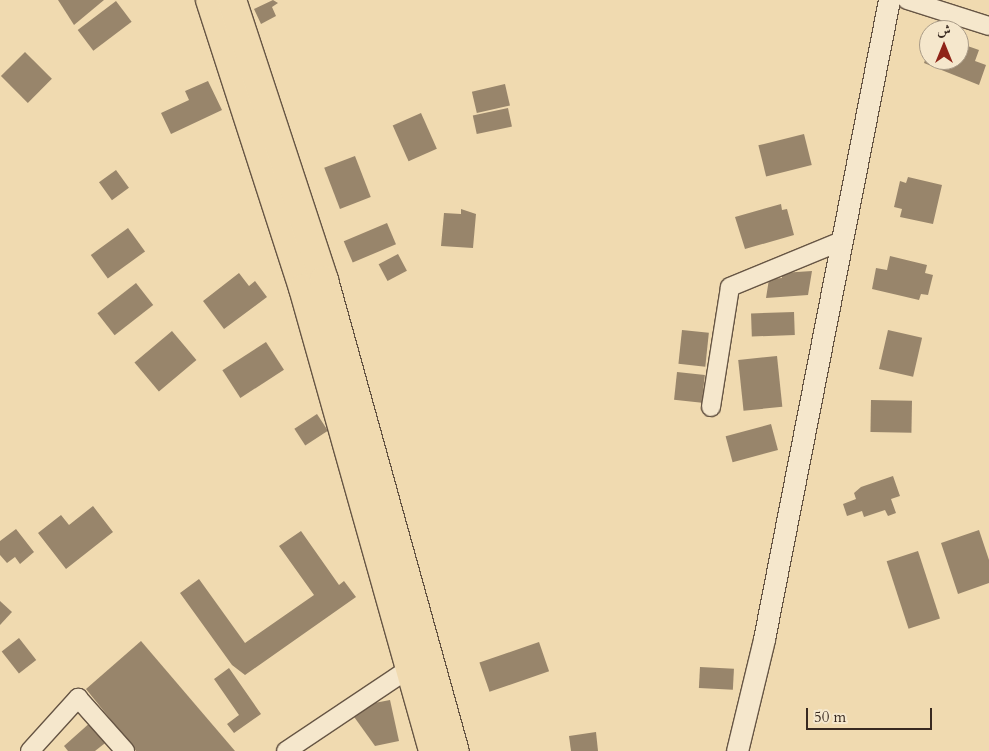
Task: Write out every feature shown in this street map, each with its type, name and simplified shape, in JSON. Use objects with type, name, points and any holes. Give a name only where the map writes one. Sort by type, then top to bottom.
[{"type":"main road","points":[[210,0],[303,288],[433,751]]},
{"type":"main road","points":[[232,0],[324,280],[455,751]]},
{"type":"street","points":[[737,751],[764,639],[839,242],[889,0]]},
{"type":"street","points":[[906,0],[989,26]]},
{"type":"street","points":[[711,408],[730,287],[839,242]]},
{"type":"street","points":[[286,751],[410,668]]},
{"type":"street","points":[[30,751],[78,698],[125,751]]},
{"type":"building","points":[[58,0],[104,0],[74,25]]},
{"type":"building","points":[[273,0],[278,3],[272,7],[276,16],[261,24],[254,9]]},
{"type":"building","points":[[116,1],[132,22],[93,51],[78,30]]},
{"type":"building","points":[[969,46],[979,50],[975,61],[986,65],[979,85],[942,70],[969,70]]},
{"type":"building","points":[[25,52],[52,79],[28,103],[1,76]]},
{"type":"building","points":[[208,81],[222,110],[171,134],[161,113],[189,100],[185,91]]},
{"type":"building","points":[[505,84],[510,105],[477,113],[472,92]]},
{"type":"building","points":[[508,108],[512,127],[477,134],[473,115]]},
{"type":"building","points":[[421,113],[437,149],[409,161],[393,126]]},
{"type":"building","points":[[804,134],[812,165],[766,176],[758,145]]},
{"type":"building","points":[[355,156],[371,197],[340,209],[324,168]]},
{"type":"building","points":[[116,170],[129,188],[112,200],[99,182]]},
{"type":"building","points":[[908,177],[942,185],[933,224],[900,217],[902,209],[894,207],[900,181],[906,183]]},
{"type":"building","points":[[781,204],[782,210],[787,209],[794,235],[745,249],[735,217]]},
{"type":"building","points":[[461,209],[476,214],[473,248],[441,246],[444,213],[461,214]]},
{"type":"building","points":[[387,223],[396,244],[353,263],[344,241]]},
{"type":"building","points":[[128,228],[145,251],[108,278],[91,255]]},
{"type":"building","points":[[398,254],[407,271],[387,281],[379,264]]},
{"type":"building","points":[[890,256],[927,265],[925,273],[933,275],[928,295],[921,294],[919,300],[872,289],[876,268],[887,270]]},
{"type":"building","points":[[812,271],[808,295],[766,298],[769,279],[782,278],[782,273]]},
{"type":"building","points":[[239,273],[249,286],[255,281],[267,297],[224,329],[203,301]]},
{"type":"building","points":[[136,283],[153,305],[115,335],[97,313]]},
{"type":"building","points":[[794,312],[795,335],[752,336],[751,314]]},
{"type":"building","points":[[682,330],[709,333],[705,367],[678,364]]},
{"type":"building","points":[[888,330],[922,338],[913,377],[879,369]]},
{"type":"building","points":[[172,331],[196,360],[159,392],[134,362]]},
{"type":"building","points":[[266,342],[284,370],[240,398],[222,370]]},
{"type":"building","points":[[777,356],[782,407],[744,411],[738,360]]},
{"type":"building","points":[[677,372],[705,375],[702,403],[674,400]]},
{"type":"building","points":[[871,400],[912,401],[911,433],[870,432]]},
{"type":"building","points":[[317,414],[328,431],[305,445],[294,429]]},
{"type":"building","points":[[771,424],[778,450],[733,462],[726,436]]},
{"type":"building","points":[[893,476],[900,496],[891,499],[896,513],[888,516],[885,510],[864,517],[862,511],[847,516],[843,504],[856,499],[854,493],[861,487]]},
{"type":"building","points":[[93,506],[113,532],[66,569],[38,533],[61,515],[69,525]]},
{"type":"building","points":[[16,529],[34,552],[20,564],[15,557],[7,563],[0,555],[0,541]]},
{"type":"building","points":[[979,530],[989,560],[989,583],[958,594],[941,543]]},
{"type":"building","points":[[301,531],[339,585],[344,581],[356,597],[245,675],[232,665],[180,593],[199,579],[245,643],[314,595],[279,546]]},
{"type":"building","points":[[918,551],[940,619],[909,629],[887,561]]},
{"type":"building","points":[[0,601],[12,612],[0,625]]},
{"type":"building","points":[[19,638],[36,660],[19,674],[2,652]]},
{"type":"building","points":[[141,641],[235,751],[136,751],[86,689]]},
{"type":"building","points":[[539,642],[549,671],[490,692],[479,663]]},
{"type":"building","points":[[700,667],[734,669],[733,690],[699,688]]},
{"type":"building","points":[[229,668],[261,714],[234,733],[227,724],[239,715],[214,679]]},
{"type":"building","points":[[390,700],[399,741],[375,746],[352,714],[364,705]]},
{"type":"building","points":[[92,721],[109,740],[95,751],[68,751],[64,746]]},
{"type":"building","points":[[596,732],[598,751],[571,751],[569,736]]}]
